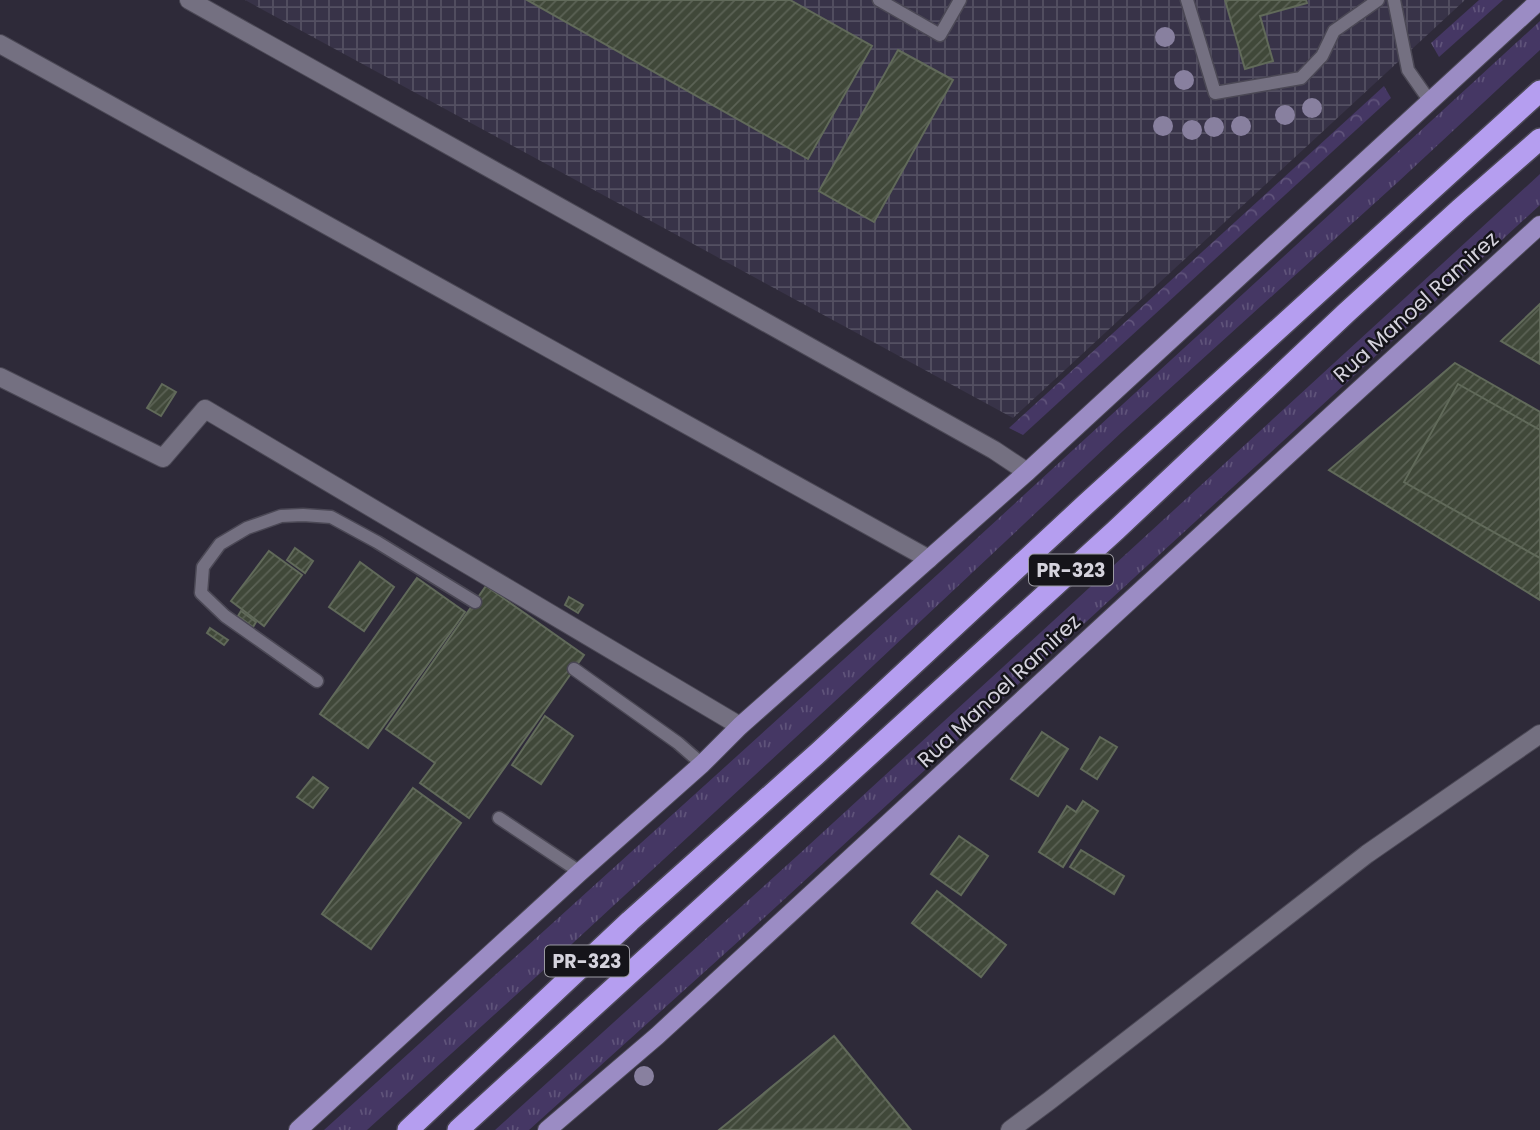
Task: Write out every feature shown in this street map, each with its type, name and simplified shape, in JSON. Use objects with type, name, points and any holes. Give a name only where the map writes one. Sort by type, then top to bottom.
[{"type":"highway","name":"PR-323","points":[[408,1130],[629,921],[819,752],[1540,90]]},
{"type":"highway","name":"PR-323","points":[[458,1130],[1115,530],[1346,313],[1540,139]]},
{"type":"main road","points":[[298,1130],[702,764],[740,726],[1027,472],[1540,0]]},
{"type":"main road","name":"Rua Manoel Ramirez","points":[[547,1130],[667,1027],[1540,225]]},
{"type":"street","points":[[189,0],[994,450],[1027,472]]},
{"type":"street","points":[[0,44],[929,559]]},
{"type":"street","points":[[0,377],[163,458],[205,409],[740,726]]},
{"type":"street","points":[[1010,1130],[1367,854],[1540,734]]},
{"type":"lane","points":[[879,0],[940,34],[960,0]]},
{"type":"lane","points":[[1187,0],[1215,93],[1301,78],[1322,55],[1334,31],[1378,0]]},
{"type":"lane","points":[[1394,0],[1408,70],[1429,100]]},
{"type":"lane","points":[[317,681],[225,616],[201,593],[202,567],[220,544],[247,528],[281,516],[331,517],[475,602]]},
{"type":"lane","points":[[573,669],[678,743],[702,764]]},
{"type":"lane","points":[[499,818],[580,872]]},
{"type":"shaded area","points":[[245,0],[1465,0],[1013,418]]},
{"type":"green space","points":[[1479,0],[1503,0],[1439,57],[1431,43]]},
{"type":"green space","points":[[1540,21],[1540,50],[1123,431],[547,967],[367,1130],[324,1130],[938,574]]},
{"type":"green space","points":[[1384,86],[1391,98],[1023,435],[1009,428]]},
{"type":"green space","points":[[1540,174],[1540,205],[741,939],[529,1130],[495,1130],[797,856]]},
{"type":"building","points":[[527,0],[790,0],[872,46],[808,159]]},
{"type":"building","points":[[1225,0],[1306,0],[1307,3],[1260,16],[1273,61],[1245,69]]},
{"type":"building","points":[[898,50],[953,80],[874,222],[819,191]]},
{"type":"building","points":[[1540,304],[1540,364],[1501,341]]},
{"type":"building","points":[[1455,363],[1540,412],[1540,600],[1329,470]]},
{"type":"building","points":[[162,384],[176,392],[161,416],[147,408]]},
{"type":"building","points":[[1458,384],[1540,430],[1540,558],[1404,482]]},
{"type":"building","points":[[295,548],[313,561],[305,573],[287,560]]},
{"type":"building","points":[[269,551],[302,575],[264,626],[231,601]]},
{"type":"building","points":[[360,562],[394,587],[364,631],[329,607]]},
{"type":"building","points":[[417,578],[465,612],[368,748],[320,714]]},
{"type":"building","points":[[486,586],[584,655],[469,818],[420,783],[435,763],[386,729]]},
{"type":"building","points":[[569,597],[583,605],[578,613],[565,605]]},
{"type":"building","points":[[241,611],[256,622],[253,627],[238,616]]},
{"type":"building","points":[[210,628],[228,640],[224,645],[207,633]]},
{"type":"building","points":[[545,716],[573,736],[541,784],[512,765]]},
{"type":"building","points":[[1042,732],[1068,749],[1038,796],[1011,779]]},
{"type":"building","points":[[1100,737],[1117,747],[1097,779],[1081,769]]},
{"type":"building","points":[[313,777],[328,788],[313,808],[297,797]]},
{"type":"building","points":[[413,788],[461,823],[371,949],[322,914]]},
{"type":"building","points":[[1083,801],[1098,811],[1063,867],[1039,852],[1067,806],[1076,812]]},
{"type":"building","points":[[959,836],[988,856],[961,895],[931,874]]},
{"type":"building","points":[[1081,850],[1124,876],[1114,894],[1070,867]]},
{"type":"building","points":[[937,891],[1006,945],[981,977],[912,923]]},
{"type":"building","points":[[834,1036],[910,1129],[719,1130]]}]
